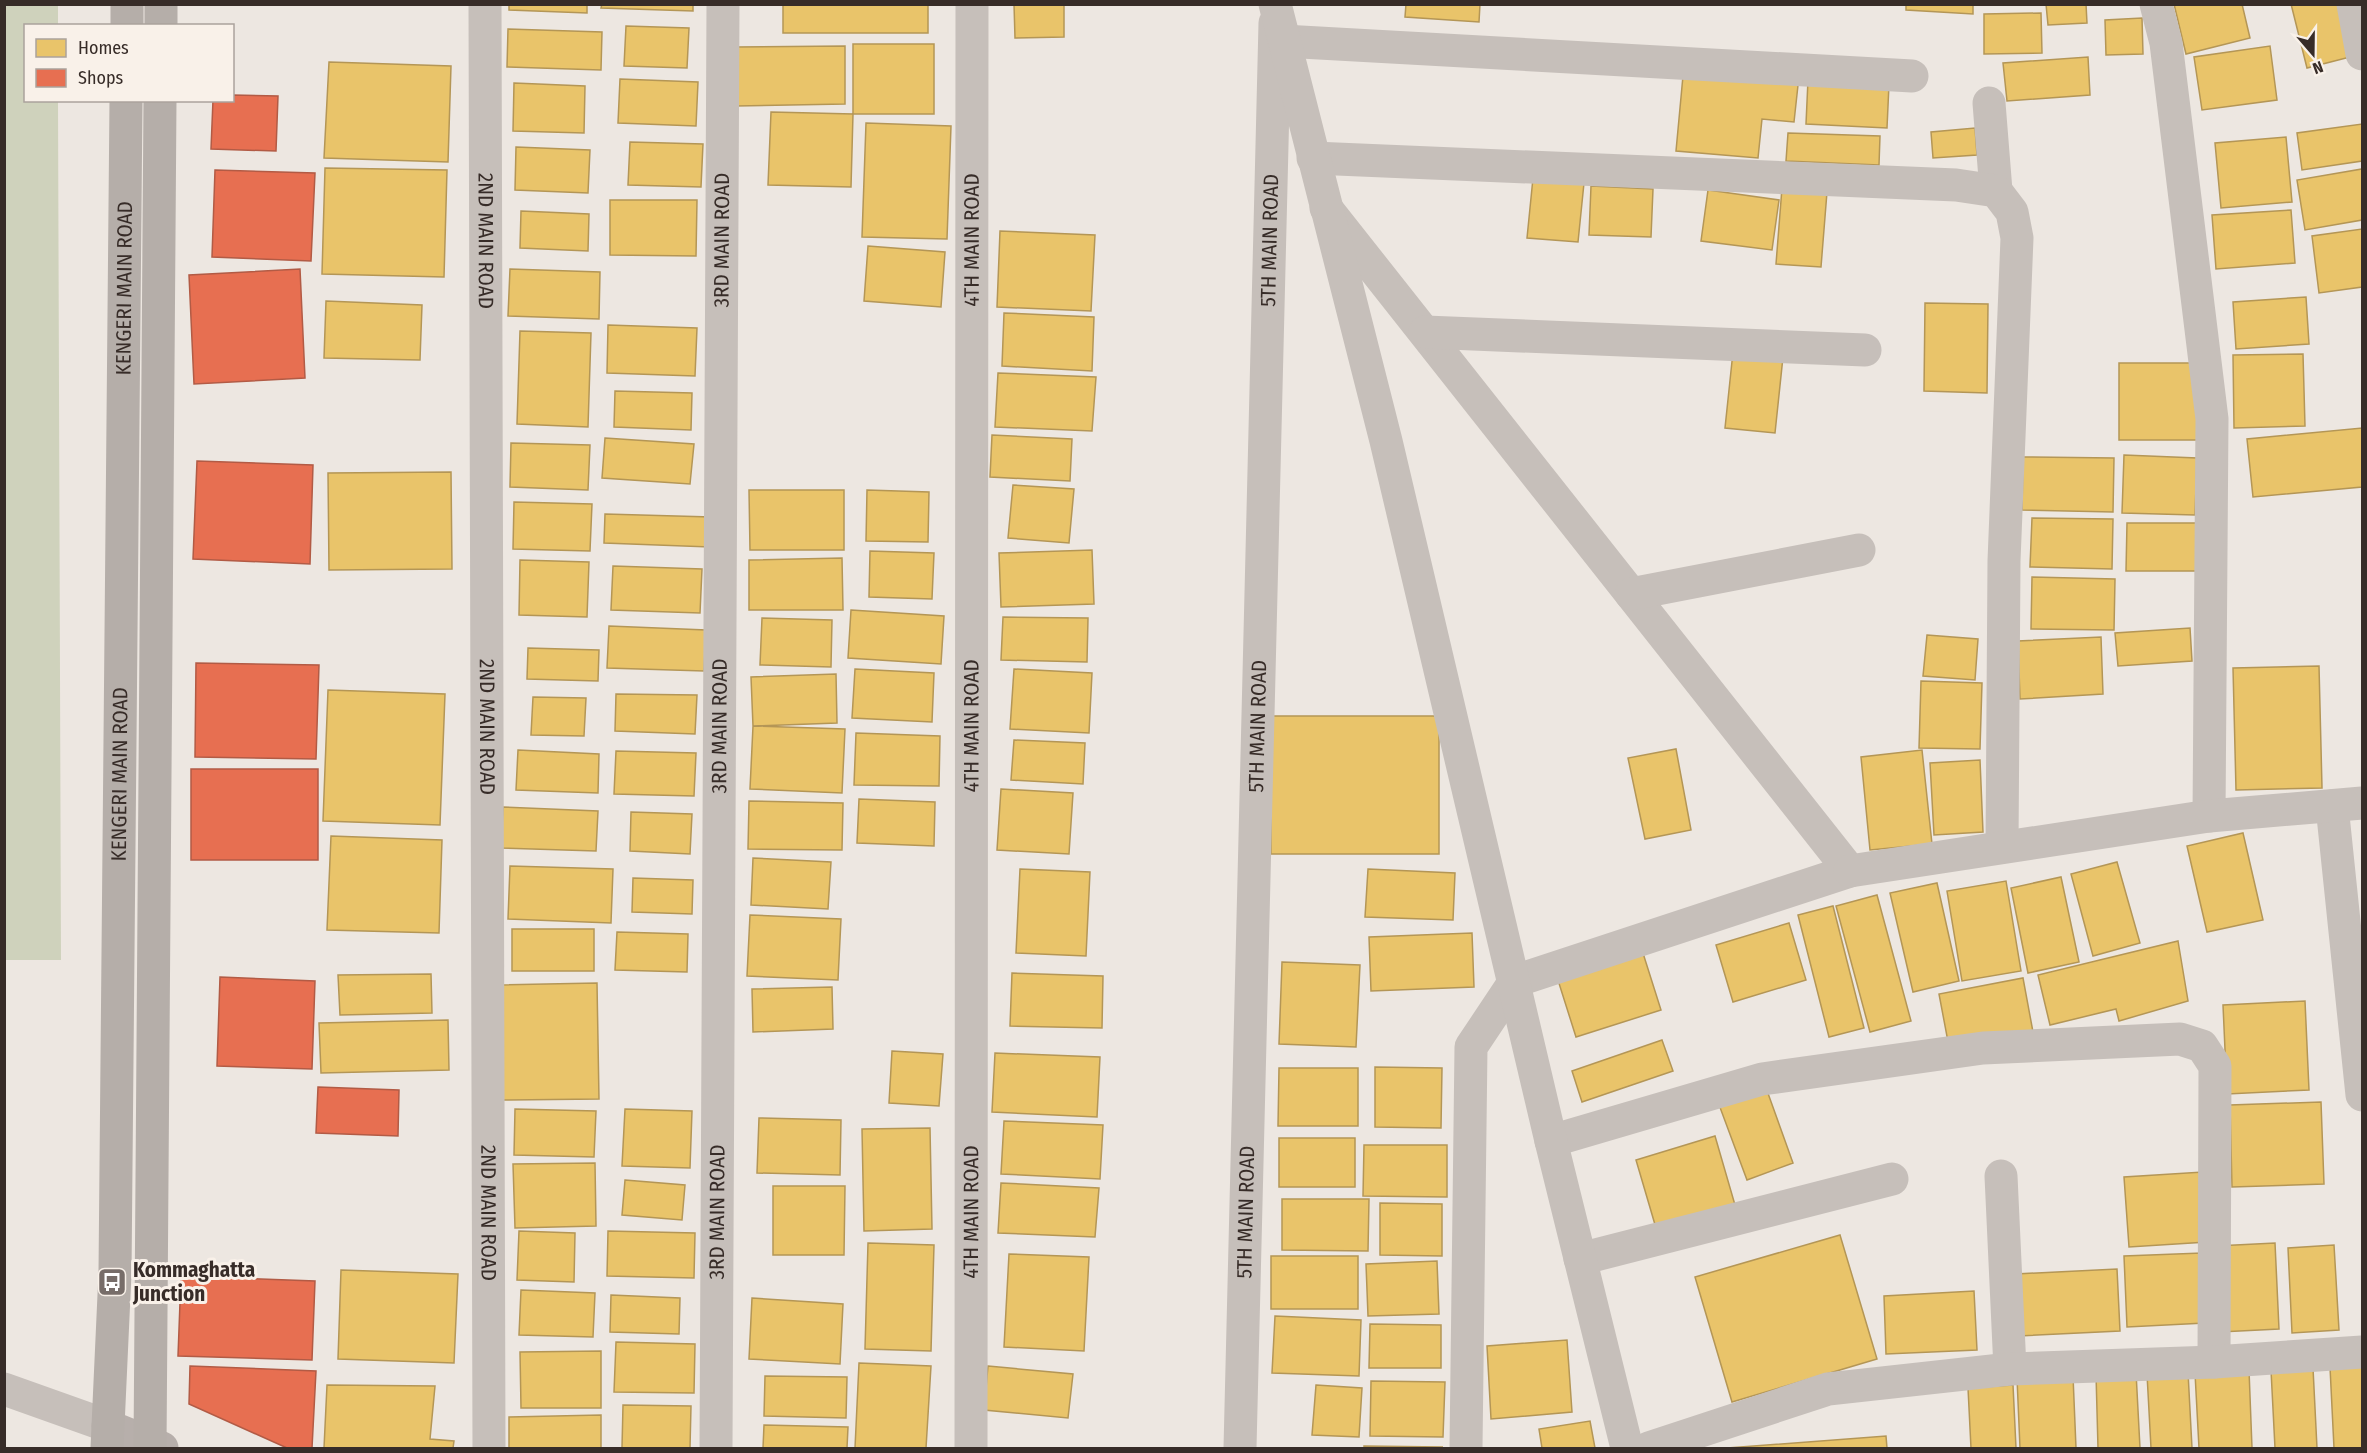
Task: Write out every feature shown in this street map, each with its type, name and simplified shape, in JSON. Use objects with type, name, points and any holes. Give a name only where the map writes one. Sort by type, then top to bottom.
[{"type":"main road","points":[[127,4],[127,24]]},
{"type":"main road","points":[[161,4],[161,24]]},
{"type":"main road","name":"KENGERI MAIN ROAD","points":[[107,1437],[115,1273],[126,102]]},
{"type":"main road","name":"KENGERI MAIN ROAD","points":[[154,1447],[160,102]]},
{"type":"main road","points":[[107,1437],[154,1447]]},
{"type":"street","name":"2ND MAIN ROAD","points":[[485,4],[489,1449]]},
{"type":"street","name":"3RD MAIN ROAD","points":[[716,1449],[723,4]]},
{"type":"street","name":"4TH MAIN ROAD","points":[[971,1449],[972,4]]},
{"type":"street","points":[[2156,4],[2166,43],[2212,419],[2209,816]]},
{"type":"street","points":[[2353,4],[2362,54]]},
{"type":"street","points":[[1627,1449],[1551,1141],[1386,441],[1278,20],[1912,76]]},
{"type":"street","name":"5TH MAIN ROAD","points":[[1240,1449],[1278,20]]},
{"type":"street","points":[[1989,103],[1996,191],[2012,212],[2017,238],[2004,561],[2002,847]]},
{"type":"street","points":[[1313,158],[1956,185],[1996,191]]},
{"type":"street","points":[[1326,208],[1850,871]]},
{"type":"street","points":[[1425,332],[1865,350]]},
{"type":"street","points":[[1632,594],[1859,550]]},
{"type":"street","points":[[1466,1449],[1471,1047],[1515,981],[1850,871],[2209,816],[2347,804],[2362,1095]]},
{"type":"street","points":[[1551,1141],[1762,1079],[1983,1048],[2180,1039],[2202,1046],[2215,1066],[2214,1362]]},
{"type":"street","points":[[2001,1176],[2010,1369]]},
{"type":"street","points":[[1580,1259],[1892,1179]]},
{"type":"street","points":[[1649,1449],[1827,1389],[2010,1369],[2214,1362],[2362,1352]]},
{"type":"street","points":[[4,1389],[107,1437]]},
{"type":"green space","points":[[4,5],[58,5],[58,24],[24,24],[24,102],[58,102],[61,960],[5,960]]},
{"type":"building: Homes","points":[[509,4],[587,4],[587,13],[509,10]]},
{"type":"building: Homes","points":[[602,4],[693,4],[693,11],[601,8]]},
{"type":"building: Homes","points":[[783,4],[928,4],[928,33],[783,33]]},
{"type":"building: Homes","points":[[1014,4],[1064,4],[1064,37],[1015,38]]},
{"type":"building: Homes","points":[[1406,4],[1480,4],[1479,22],[1405,17]]},
{"type":"building: Homes","points":[[1906,4],[1973,4],[1973,14],[1906,10]]},
{"type":"building: Homes","points":[[2046,4],[2086,4],[2087,23],[2048,25]]},
{"type":"building: Homes","points":[[2174,4],[2242,4],[2250,38],[2186,54]]},
{"type":"building: Homes","points":[[2291,4],[2341,4],[2354,56],[2307,68]]},
{"type":"building: Homes","points":[[2041,13],[2042,53],[1984,54],[1984,14]]},
{"type":"building: Homes","points":[[2142,18],[2143,54],[2106,55],[2105,20]]},
{"type":"building: Homes","points":[[626,26],[689,28],[687,68],[624,66]]},
{"type":"building: Homes","points":[[508,29],[602,32],[601,70],[507,67]]},
{"type":"building: Homes","points":[[853,44],[934,44],[934,114],[853,114]]},
{"type":"building: Homes","points":[[845,46],[845,104],[736,106],[736,47]]},
{"type":"building: Homes","points":[[2270,46],[2277,100],[2202,110],[2194,57]]},
{"type":"building: Homes","points":[[2088,57],[2090,95],[2007,101],[2003,63]]},
{"type":"building: Homes","points":[[329,62],[451,66],[448,162],[324,158]]},
{"type":"building: Homes","points":[[1684,65],[1799,76],[1794,122],[1762,119],[1758,158],[1676,151]]},
{"type":"building: Homes","points":[[620,79],[698,82],[696,126],[618,123]]},
{"type":"building: Homes","points":[[1808,80],[1889,84],[1887,128],[1806,124]]},
{"type":"building: Homes","points":[[514,83],[585,86],[584,133],[513,131]]},
{"type":"building: Homes","points":[[771,112],[853,114],[851,187],[768,185]]},
{"type":"building: Homes","points":[[866,123],[951,126],[947,239],[862,237]]},
{"type":"building: Homes","points":[[2362,124],[2362,161],[2302,170],[2297,133]]},
{"type":"building: Homes","points":[[1975,128],[1977,155],[1933,158],[1931,132]]},
{"type":"building: Homes","points":[[1788,133],[1880,136],[1879,165],[1786,161]]},
{"type":"building: Homes","points":[[2286,137],[2292,202],[2221,208],[2215,143]]},
{"type":"building: Homes","points":[[630,142],[703,144],[701,187],[628,185]]},
{"type":"building: Homes","points":[[516,147],[590,150],[588,193],[515,190]]},
{"type":"building: Homes","points":[[325,168],[447,170],[444,277],[322,274]]},
{"type":"building: Homes","points":[[2362,169],[2362,220],[2305,230],[2297,180]]},
{"type":"building: Homes","points":[[1533,178],[1584,183],[1578,242],[1527,238]]},
{"type":"building: Homes","points":[[1591,186],[1653,189],[1651,237],[1589,235]]},
{"type":"building: Homes","points":[[1782,188],[1827,192],[1821,267],[1776,264]]},
{"type":"building: Homes","points":[[1708,190],[1779,200],[1772,250],[1701,241]]},
{"type":"building: Homes","points":[[610,200],[697,200],[696,256],[610,255]]},
{"type":"building: Homes","points":[[2291,210],[2295,263],[2216,269],[2212,215]]},
{"type":"building: Homes","points":[[521,211],[589,214],[588,251],[520,248]]},
{"type":"building: Homes","points":[[2362,229],[2362,287],[2319,293],[2312,236]]},
{"type":"building: Homes","points":[[1000,231],[1095,235],[1091,311],[997,307]]},
{"type":"building: Homes","points":[[868,246],[945,252],[941,307],[864,301]]},
{"type":"building: Homes","points":[[510,269],[600,272],[599,319],[508,316]]},
{"type":"building: Homes","points":[[2306,297],[2309,344],[2236,349],[2233,302]]},
{"type":"building: Homes","points":[[326,301],[422,305],[420,360],[324,358]]},
{"type":"building: Homes","points":[[1925,303],[1988,304],[1987,393],[1924,391]]},
{"type":"building: Homes","points":[[1004,313],[1094,317],[1092,371],[1002,366]]},
{"type":"building: Homes","points":[[608,325],[697,328],[695,376],[607,373]]},
{"type":"building: Homes","points":[[520,331],[591,333],[588,427],[517,424]]},
{"type":"building: Homes","points":[[1733,352],[1783,357],[1775,433],[1725,428]]},
{"type":"building: Homes","points":[[2303,354],[2305,426],[2234,428],[2233,355]]},
{"type":"building: Homes","points":[[2119,363],[2197,363],[2198,440],[2119,440]]},
{"type":"building: Homes","points":[[998,373],[1096,377],[1092,431],[995,427]]},
{"type":"building: Homes","points":[[615,391],[692,393],[691,430],[614,427]]},
{"type":"building: Homes","points":[[2362,428],[2362,487],[2253,497],[2247,439]]},
{"type":"building: Homes","points":[[992,435],[1072,439],[1070,481],[990,477]]},
{"type":"building: Homes","points":[[605,438],[694,444],[690,484],[602,478]]},
{"type":"building: Homes","points":[[511,443],[590,445],[588,490],[510,487]]},
{"type":"building: Homes","points":[[2124,455],[2197,458],[2195,515],[2122,513]]},
{"type":"building: Homes","points":[[2023,457],[2114,458],[2113,512],[2022,510]]},
{"type":"building: Homes","points":[[451,472],[452,569],[329,570],[328,473]]},
{"type":"building: Homes","points":[[1013,485],[1074,489],[1069,543],[1008,538]]},
{"type":"building: Homes","points":[[749,490],[844,490],[844,550],[750,550]]},
{"type":"building: Homes","points":[[867,490],[929,492],[928,542],[866,541]]},
{"type":"building: Homes","points":[[514,502],[592,504],[590,551],[513,549]]},
{"type":"building: Homes","points":[[605,514],[711,517],[710,547],[604,543]]},
{"type":"building: Homes","points":[[2032,518],[2113,519],[2112,569],[2030,567]]},
{"type":"building: Homes","points":[[2127,523],[2199,523],[2199,571],[2126,571]]},
{"type":"building: Homes","points":[[1092,550],[1094,604],[1001,607],[999,553]]},
{"type":"building: Homes","points":[[870,551],[934,553],[932,599],[869,597]]},
{"type":"building: Homes","points":[[842,558],[843,610],[749,610],[749,560]]},
{"type":"building: Homes","points":[[520,560],[589,562],[587,617],[519,615]]},
{"type":"building: Homes","points":[[613,566],[702,569],[700,613],[611,610]]},
{"type":"building: Homes","points":[[2032,577],[2115,579],[2114,630],[2031,629]]},
{"type":"building: Homes","points":[[851,610],[944,616],[941,664],[848,658]]},
{"type":"building: Homes","points":[[1003,617],[1088,618],[1087,662],[1001,660]]},
{"type":"building: Homes","points":[[762,618],[832,620],[831,667],[760,665]]},
{"type":"building: Homes","points":[[609,626],[706,630],[704,671],[607,668]]},
{"type":"building: Homes","points":[[2190,628],[2192,661],[2118,666],[2115,633]]},
{"type":"building: Homes","points":[[1927,635],[1978,639],[1975,680],[1923,676]]},
{"type":"building: Homes","points":[[2101,637],[2103,694],[2020,699],[2018,641]]},
{"type":"building: Homes","points":[[528,648],[599,650],[598,681],[527,679]]},
{"type":"building: Homes","points":[[2319,666],[2322,788],[2236,790],[2233,668]]},
{"type":"building: Homes","points":[[855,669],[934,673],[932,722],[852,718]]},
{"type":"building: Homes","points":[[1014,669],[1092,673],[1089,733],[1010,729]]},
{"type":"building: Homes","points":[[836,674],[837,723],[753,726],[751,677]]},
{"type":"building: Homes","points":[[1921,681],[1982,683],[1980,749],[1919,748]]},
{"type":"building: Homes","points":[[328,690],[445,694],[440,825],[323,821]]},
{"type":"building: Homes","points":[[616,694],[697,695],[695,734],[615,731]]},
{"type":"building: Homes","points":[[533,697],[586,698],[584,736],[531,735]]},
{"type":"building: Homes","points":[[1271,716],[1439,716],[1439,854],[1271,854]]},
{"type":"building: Homes","points":[[753,726],[845,729],[842,793],[750,789]]},
{"type":"building: Homes","points":[[856,733],[940,736],[939,786],[854,785]]},
{"type":"building: Homes","points":[[1014,740],[1085,743],[1083,784],[1011,780]]},
{"type":"building: Homes","points":[[1676,749],[1691,830],[1645,839],[1628,758]]},
{"type":"building: Homes","points":[[518,750],[599,754],[598,793],[516,790]]},
{"type":"building: Homes","points":[[1922,750],[1932,844],[1870,850],[1861,757]]},
{"type":"building: Homes","points":[[616,751],[696,753],[694,796],[614,794]]},
{"type":"building: Homes","points":[[1980,760],[1983,832],[1934,835],[1930,763]]},
{"type":"building: Homes","points":[[1001,789],[1073,793],[1069,854],[997,850]]},
{"type":"building: Homes","points":[[859,799],[935,802],[934,846],[857,843]]},
{"type":"building: Homes","points":[[749,801],[843,803],[842,850],[748,849]]},
{"type":"building: Homes","points":[[503,807],[598,811],[596,851],[501,848]]},
{"type":"building: Homes","points":[[631,812],[692,814],[690,854],[630,851]]},
{"type":"building: Homes","points":[[2243,833],[2263,920],[2207,932],[2187,846]]},
{"type":"building: Homes","points":[[331,836],[442,840],[439,933],[327,930]]},
{"type":"building: Homes","points":[[753,858],[831,862],[828,909],[751,905]]},
{"type":"building: Homes","points":[[2117,862],[2140,943],[2093,956],[2071,874]]},
{"type":"building: Homes","points":[[510,866],[613,869],[611,923],[508,919]]},
{"type":"building: Homes","points":[[1020,869],[1090,872],[1086,956],[1016,953]]},
{"type":"building: Homes","points":[[1368,869],[1455,873],[1453,920],[1365,917]]},
{"type":"building: Homes","points":[[2061,877],[2079,962],[2028,973],[2011,888]]},
{"type":"building: Homes","points":[[633,878],[693,880],[692,914],[632,912]]},
{"type":"building: Homes","points":[[2006,881],[2021,971],[1962,981],[1947,891]]},
{"type":"building: Homes","points":[[1937,883],[1959,981],[1913,992],[1890,893]]},
{"type":"building: Homes","points":[[1877,895],[1911,1021],[1870,1032],[1836,906]]},
{"type":"building: Homes","points":[[1833,906],[1864,1028],[1829,1037],[1798,915]]},
{"type":"building: Homes","points":[[750,915],[841,919],[838,980],[747,976]]},
{"type":"building: Homes","points":[[1789,923],[1806,980],[1733,1002],[1716,945]]},
{"type":"building: Homes","points":[[512,929],[594,929],[594,971],[512,971]]},
{"type":"building: Homes","points":[[617,932],[688,934],[687,972],[615,970]]},
{"type":"building: Homes","points":[[1472,933],[1474,987],[1371,991],[1369,937]]},
{"type":"building: Homes","points":[[2178,941],[2188,1001],[2119,1021],[2116,1009],[2050,1025],[2038,975]]},
{"type":"building: Homes","points":[[1642,950],[1661,1010],[1576,1037],[1557,977]]},
{"type":"building: Homes","points":[[1282,962],[1360,965],[1356,1047],[1279,1044]]},
{"type":"building: Homes","points":[[1012,973],[1103,976],[1102,1028],[1010,1026]]},
{"type":"building: Homes","points":[[431,974],[432,1013],[340,1015],[338,975]]},
{"type":"building: Homes","points":[[2023,978],[2033,1032],[1949,1047],[1939,994]]},
{"type":"building: Homes","points":[[597,983],[599,1099],[503,1100],[502,985]]},
{"type":"building: Homes","points":[[832,987],[833,1029],[753,1032],[752,989]]},
{"type":"building: Homes","points":[[2305,1001],[2309,1090],[2227,1094],[2223,1005]]},
{"type":"building: Homes","points":[[448,1020],[449,1070],[321,1073],[319,1023]]},
{"type":"building: Homes","points":[[1662,1040],[1673,1071],[1582,1102],[1572,1071]]},
{"type":"building: Homes","points":[[892,1051],[943,1054],[939,1106],[889,1103]]},
{"type":"building: Homes","points":[[995,1053],[1100,1057],[1097,1117],[992,1112]]},
{"type":"building: Homes","points":[[1375,1067],[1442,1068],[1441,1128],[1375,1127]]},
{"type":"building: Homes","points":[[1279,1068],[1358,1068],[1358,1126],[1278,1126]]},
{"type":"building: Homes","points":[[1765,1085],[1793,1163],[1747,1180],[1718,1102]]},
{"type":"building: Homes","points":[[2321,1102],[2324,1184],[2232,1187],[2230,1105]]},
{"type":"building: Homes","points":[[515,1109],[596,1111],[594,1157],[514,1155]]},
{"type":"building: Homes","points":[[625,1109],[692,1111],[690,1168],[622,1166]]},
{"type":"building: Homes","points":[[759,1118],[841,1120],[840,1175],[757,1173]]},
{"type":"building: Homes","points":[[1004,1121],[1103,1125],[1100,1179],[1001,1174]]},
{"type":"building: Homes","points":[[930,1128],[932,1229],[864,1231],[862,1129]]},
{"type":"building: Homes","points":[[1715,1136],[1735,1205],[1656,1228],[1636,1160]]},
{"type":"building: Homes","points":[[1279,1138],[1355,1138],[1355,1187],[1279,1187]]},
{"type":"building: Homes","points":[[1364,1145],[1447,1145],[1447,1197],[1363,1196]]},
{"type":"building: Homes","points":[[595,1163],[596,1226],[515,1228],[513,1164]]},
{"type":"building: Homes","points":[[2203,1172],[2207,1242],[2129,1247],[2124,1177]]},
{"type":"building: Homes","points":[[625,1180],[685,1185],[682,1220],[622,1215]]},
{"type":"building: Homes","points":[[1001,1183],[1099,1188],[1095,1237],[998,1233]]},
{"type":"building: Homes","points":[[773,1186],[845,1186],[844,1255],[773,1255]]},
{"type":"building: Homes","points":[[1282,1199],[1369,1199],[1368,1251],[1282,1250]]},
{"type":"building: Homes","points":[[1380,1203],[1442,1204],[1442,1256],[1380,1255]]},
{"type":"building: Homes","points":[[519,1231],[575,1233],[574,1282],[517,1280]]},
{"type":"building: Homes","points":[[608,1231],[695,1233],[694,1278],[607,1276]]},
{"type":"building: Homes","points":[[1840,1235],[1877,1359],[1732,1402],[1695,1277]]},
{"type":"building: Homes","points":[[868,1243],[934,1245],[931,1351],[865,1349]]},
{"type":"building: Homes","points":[[2275,1243],[2279,1329],[2220,1332],[2216,1246]]},
{"type":"building: Homes","points":[[2334,1245],[2339,1330],[2292,1333],[2288,1248]]},
{"type":"building: Homes","points":[[2202,1253],[2205,1323],[2127,1327],[2124,1256]]},
{"type":"building: Homes","points":[[1009,1254],[1089,1257],[1084,1351],[1004,1347]]},
{"type":"building: Homes","points":[[1271,1256],[1358,1256],[1358,1309],[1271,1309]]},
{"type":"building: Homes","points":[[1437,1261],[1439,1314],[1368,1316],[1366,1264]]},
{"type":"building: Homes","points":[[2117,1269],[2120,1331],[2019,1336],[2016,1274]]},
{"type":"building: Homes","points":[[341,1270],[458,1274],[454,1363],[338,1359]]},
{"type":"building: Homes","points":[[521,1290],[595,1293],[593,1337],[519,1335]]},
{"type":"building: Homes","points":[[1974,1291],[1977,1350],[1886,1354],[1884,1296]]},
{"type":"building: Homes","points":[[611,1295],[680,1298],[679,1334],[610,1332]]},
{"type":"building: Homes","points":[[752,1298],[843,1304],[840,1364],[749,1359]]},
{"type":"building: Homes","points":[[1275,1316],[1361,1320],[1359,1376],[1272,1373]]},
{"type":"building: Homes","points":[[1370,1324],[1441,1325],[1441,1368],[1369,1368]]},
{"type":"building: Homes","points":[[1567,1340],[1572,1412],[1491,1419],[1487,1346]]},
{"type":"building: Homes","points":[[616,1342],[695,1344],[694,1393],[614,1392]]},
{"type":"building: Homes","points":[[601,1351],[601,1408],[521,1408],[520,1352]]},
{"type":"building: Homes","points":[[859,1363],[931,1366],[926,1448],[855,1448]]},
{"type":"building: Homes","points":[[988,1366],[1073,1374],[1068,1418],[984,1410]]},
{"type":"building: Homes","points":[[2362,1366],[2362,1448],[2334,1448],[2330,1367]]},
{"type":"building: Homes","points":[[2313,1368],[2317,1448],[2275,1448],[2271,1370]]},
{"type":"building: Homes","points":[[2249,1370],[2252,1448],[2199,1448],[2195,1373]]},
{"type":"building: Homes","points":[[2136,1372],[2140,1448],[2098,1448],[2096,1374]]},
{"type":"building: Homes","points":[[2188,1372],[2192,1448],[2151,1448],[2147,1374]]},
{"type":"building: Homes","points":[[765,1376],[847,1377],[846,1418],[764,1416]]},
{"type":"building: Homes","points":[[2073,1376],[2076,1448],[2020,1448],[2017,1378]]},
{"type":"building: Homes","points":[[1371,1381],[1445,1382],[1443,1437],[1370,1436]]},
{"type":"building: Homes","points":[[327,1385],[435,1386],[430,1439],[454,1441],[453,1448],[324,1448]]},
{"type":"building: Homes","points":[[1316,1385],[1362,1388],[1359,1437],[1312,1435]]},
{"type":"building: Homes","points":[[2013,1385],[2016,1448],[1971,1448],[1968,1388]]},
{"type":"building: Homes","points":[[623,1405],[691,1406],[690,1448],[622,1448]]},
{"type":"building: Homes","points":[[601,1415],[601,1448],[509,1448],[509,1417]]},
{"type":"building: Homes","points":[[1590,1421],[1595,1448],[1542,1448],[1539,1429]]},
{"type":"building: Homes","points":[[764,1425],[848,1427],[847,1448],[763,1448]]},
{"type":"building: Homes","points":[[1886,1436],[1887,1448],[1727,1448]]},
{"type":"building: Homes","points":[[1364,1446],[1443,1447],[1364,1448]]},
{"type":"building: Shops","points":[[234,95],[278,96],[276,151],[211,149],[213,102],[234,102]]},
{"type":"building: Shops","points":[[215,170],[315,173],[311,261],[212,257]]},
{"type":"building: Shops","points":[[300,269],[305,378],[194,384],[189,275]]},
{"type":"building: Shops","points":[[197,461],[313,465],[310,564],[193,559]]},
{"type":"building: Shops","points":[[196,663],[319,665],[316,759],[195,757]]},
{"type":"building: Shops","points":[[191,769],[318,769],[318,860],[191,860]]},
{"type":"building: Shops","points":[[220,977],[315,981],[312,1069],[217,1066]]},
{"type":"building: Shops","points":[[318,1087],[399,1090],[398,1136],[316,1133]]},
{"type":"building: Shops","points":[[181,1276],[315,1281],[312,1360],[178,1356]]},
{"type":"building: Shops","points":[[190,1366],[316,1371],[312,1448],[287,1448],[189,1404]]},
{"type":"place","name":"Kommaghatta Junction","points":[[112,1282]]}]
